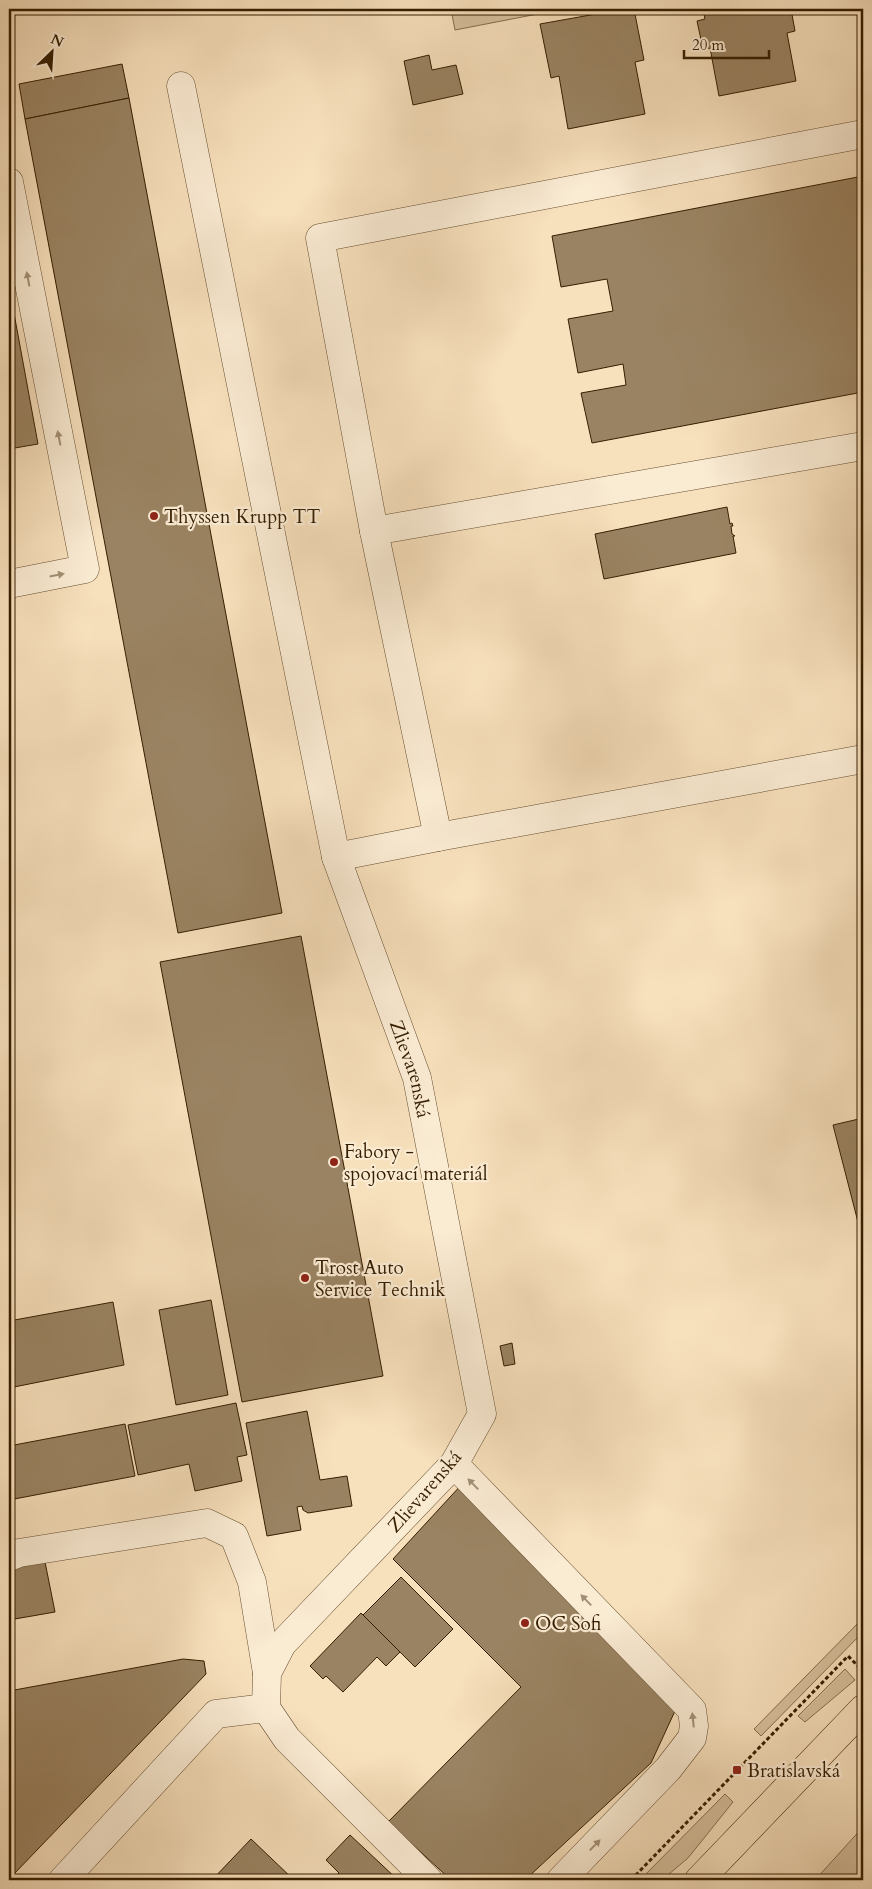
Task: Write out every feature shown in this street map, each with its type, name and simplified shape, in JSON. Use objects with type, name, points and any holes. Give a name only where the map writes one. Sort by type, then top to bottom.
[{"type":"main road","points":[[699,1880],[775,1803],[863,1709]]},
{"type":"street","name":"Zlievarenská","points":[[181,86],[336,857],[417,1078],[482,1414],[454,1464],[282,1644],[267,1673],[266,1708]]},
{"type":"street","points":[[438,837],[374,531],[320,238],[863,134]]},
{"type":"street","points":[[9,182],[85,569],[9,584]]},
{"type":"street","points":[[374,531],[863,446]]},
{"type":"street","points":[[336,857],[863,759]]},
{"type":"street","points":[[454,1464],[692,1710],[694,1726],[692,1738],[668,1769],[561,1880]]},
{"type":"street","points":[[9,1557],[20,1553],[207,1523],[234,1536],[252,1582],[267,1673]]},
{"type":"street","points":[[63,1880],[216,1714],[266,1708],[287,1739],[428,1880]]},
{"type":"path","points":[[631,1880],[848,1656],[863,1671]]},
{"type":"shaded area","points":[[451,9],[547,9],[548,12],[455,30]]},
{"type":"shaded area","points":[[863,1618],[863,1632],[761,1736],[754,1729]]},
{"type":"shaded area","points":[[845,1669],[855,1680],[805,1722],[798,1716]]},
{"type":"shaded area","points":[[725,1794],[733,1802],[688,1858],[662,1880],[640,1880]]},
{"type":"shaded area","points":[[863,1827],[863,1880],[815,1880]]},
{"type":"building","points":[[624,9],[634,9],[644,60],[635,62],[645,114],[568,129],[559,76],[551,78],[540,24]]},
{"type":"building","points":[[703,9],[791,9],[795,31],[787,33],[796,81],[719,96],[710,48],[703,49],[697,21],[705,19]]},
{"type":"building","points":[[429,55],[432,70],[456,65],[463,94],[413,105],[404,61]]},
{"type":"building","points":[[122,64],[129,98],[25,119],[19,84]]},
{"type":"building","name":"Thyssen Krupp TT","points":[[129,98],[282,913],[178,933],[25,119]]},
{"type":"building","points":[[863,176],[863,392],[592,443],[581,393],[626,385],[623,364],[578,373],[568,319],[613,311],[607,279],[561,287],[552,236]]},
{"type":"building","points":[[9,286],[38,444],[9,449]]},
{"type":"building","points":[[727,507],[730,524],[732,523],[733,526],[731,526],[732,534],[735,536],[733,536],[736,553],[604,579],[595,534]]},
{"type":"building","points":[[301,936],[383,1376],[242,1402],[160,962]]},
{"type":"building","points":[[863,1118],[863,1224],[859,1226],[833,1125]]},
{"type":"building","points":[[211,1300],[228,1395],[176,1405],[159,1310]]},
{"type":"building","points":[[113,1302],[124,1365],[9,1388],[9,1321]]},
{"type":"building","points":[[512,1343],[515,1364],[504,1366],[500,1346]]},
{"type":"building","points":[[236,1403],[247,1455],[237,1457],[242,1481],[195,1491],[189,1464],[138,1475],[128,1425]]},
{"type":"building","points":[[307,1411],[320,1480],[347,1476],[352,1506],[308,1513],[303,1510],[302,1506],[297,1507],[301,1530],[267,1536],[246,1423]]},
{"type":"building","points":[[125,1424],[135,1476],[9,1500],[9,1446]]},
{"type":"building","name":"OC Sofi","points":[[463,1483],[675,1711],[651,1763],[525,1880],[451,1880],[388,1822],[521,1687],[393,1559]]},
{"type":"building","points":[[45,1562],[55,1612],[9,1620],[9,1568]]},
{"type":"building","points":[[401,1577],[453,1629],[415,1667],[363,1615]]},
{"type":"building","points":[[361,1613],[400,1652],[386,1666],[377,1657],[343,1692],[326,1676],[323,1679],[310,1666]]},
{"type":"building","points":[[183,1659],[204,1661],[206,1674],[14,1874],[9,1869],[9,1691]]},
{"type":"building","points":[[350,1835],[398,1880],[332,1880],[339,1873],[326,1860]]},
{"type":"building","points":[[251,1839],[294,1880],[212,1880]]},
{"type":"place","name":"Thyssen Krupp TT","points":[[154,516]]},
{"type":"place","name":"Fabory - spojovací materiál","points":[[334,1162]]},
{"type":"place","name":"Trost Auto Service Technik","points":[[305,1278]]},
{"type":"place","name":"OC Sofi","points":[[525,1623]]},
{"type":"place","name":"Bratislavská","points":[[737,1770]]}]
